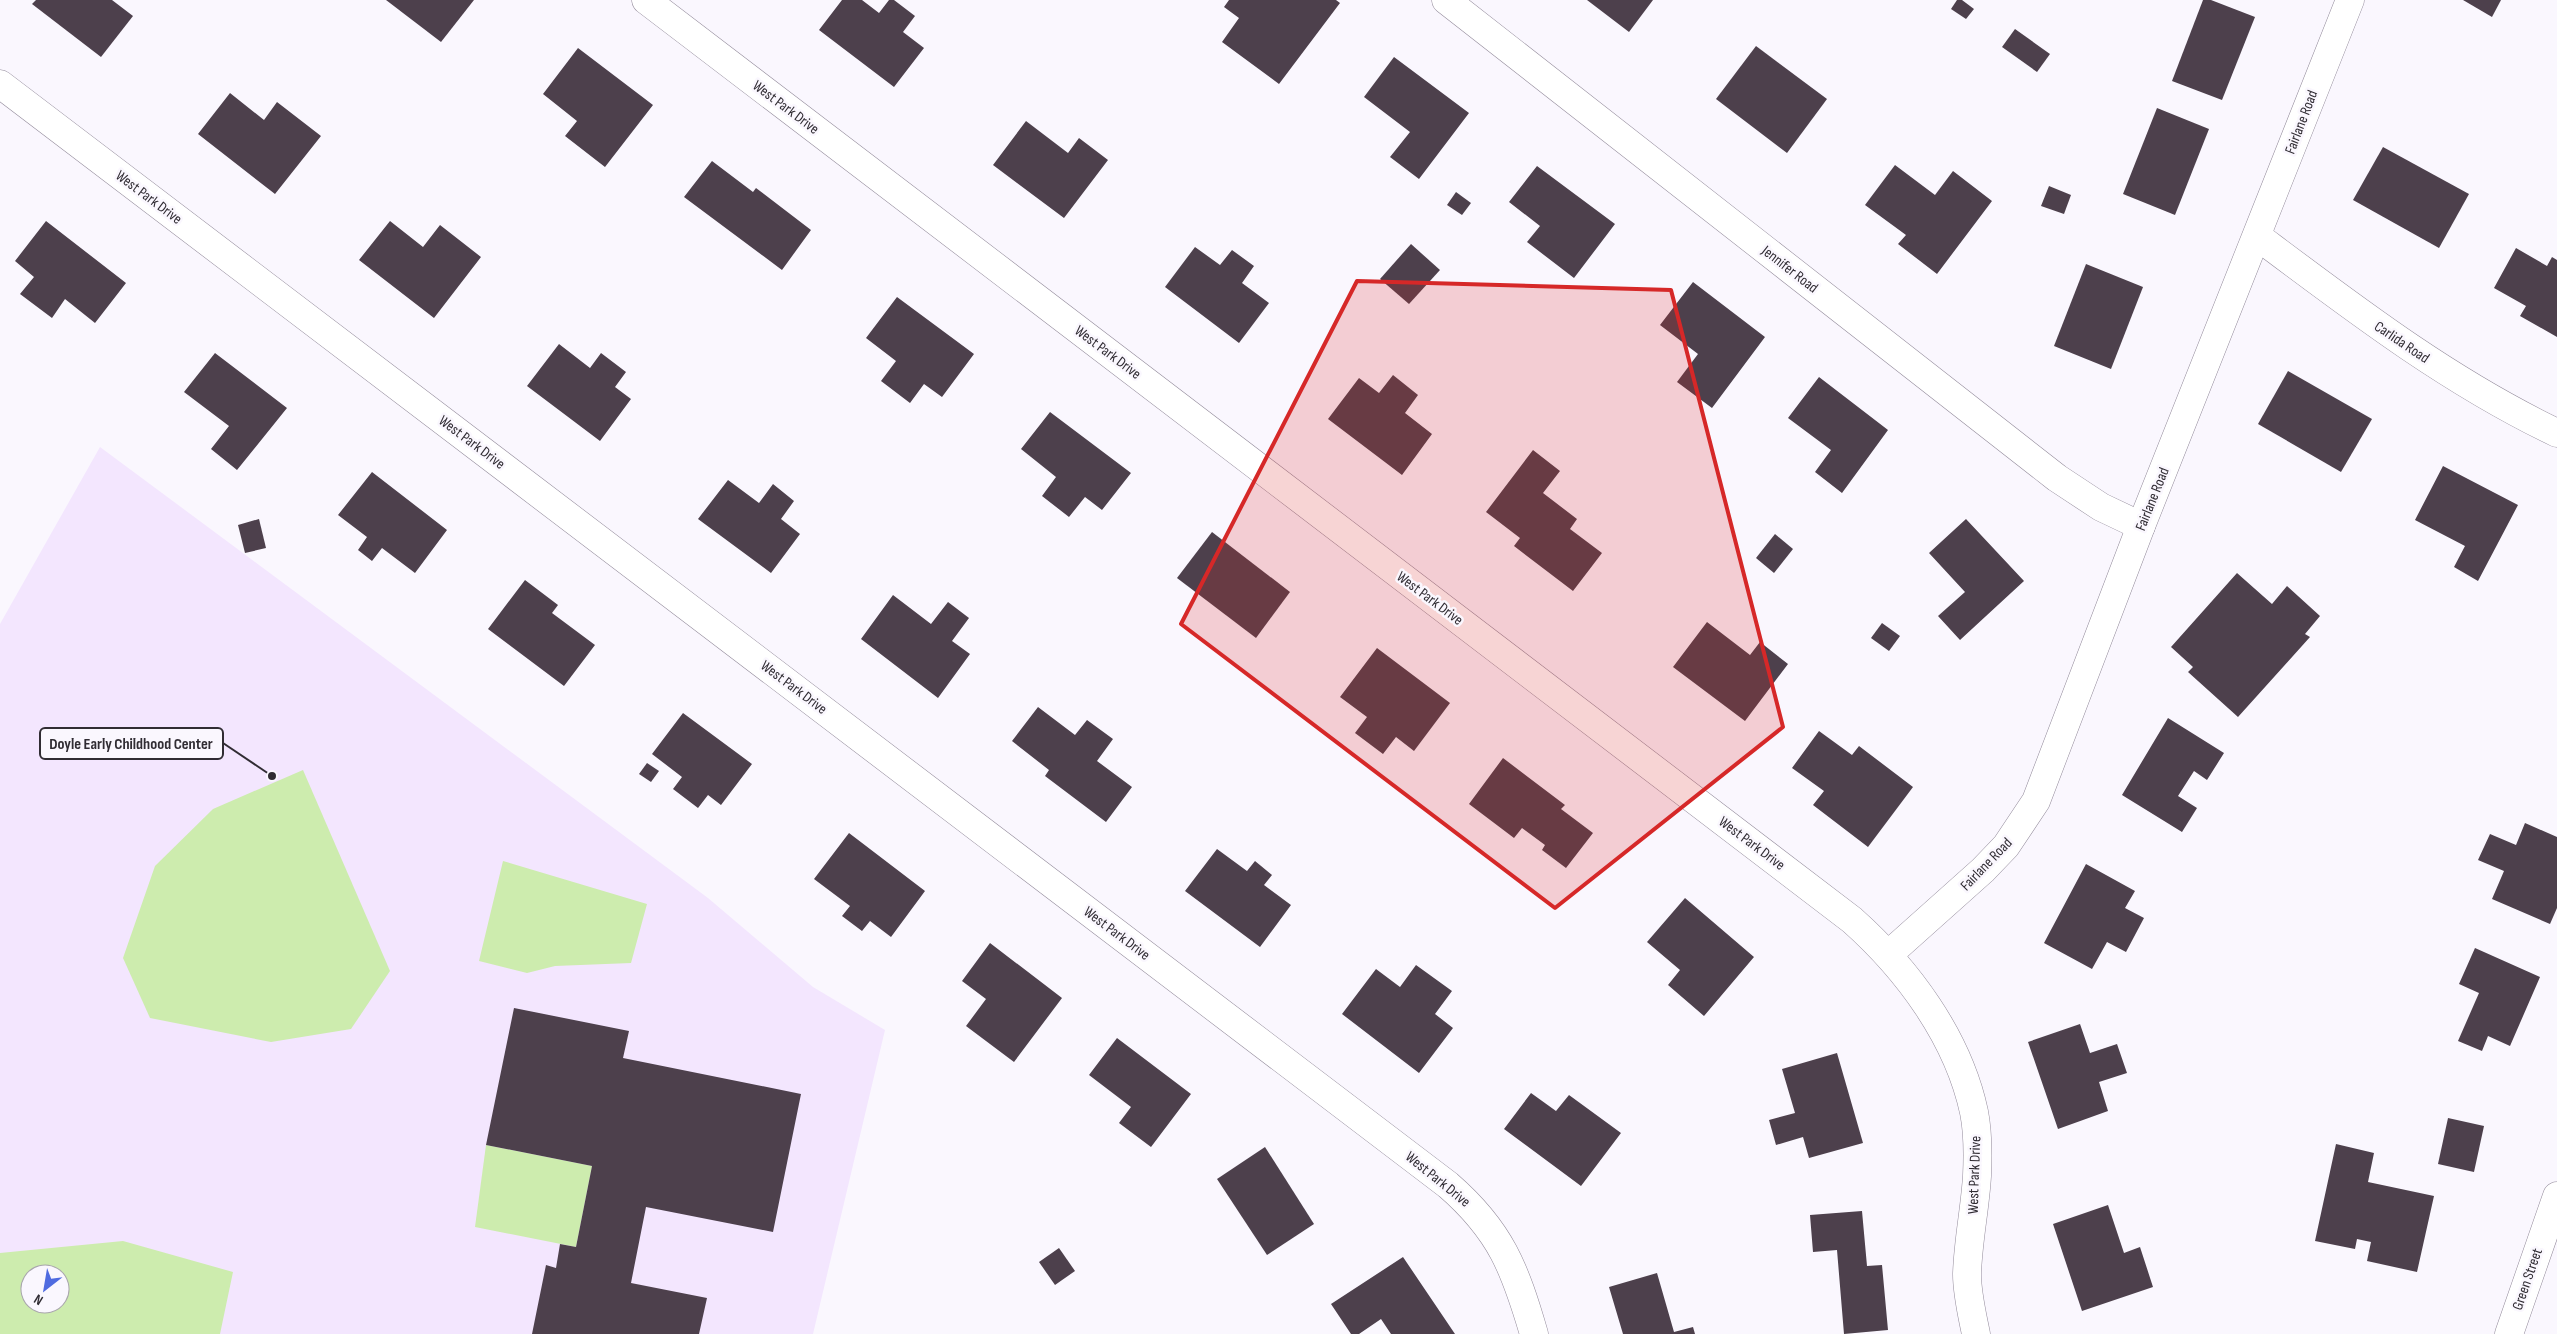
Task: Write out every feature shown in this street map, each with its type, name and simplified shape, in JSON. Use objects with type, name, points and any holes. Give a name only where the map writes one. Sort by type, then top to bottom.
[{"type":"street","name":"West Park Drive","points":[[646,0],[1852,920],[1889,954],[1912,985],[1947,1041],[1963,1076],[1974,1112],[1977,1175],[1967,1275],[1968,1295],[1976,1334]]},
{"type":"street","name":"Jennifer Road","points":[[1446,0],[2057,478],[2101,507],[2142,526]]},
{"type":"street","name":"Fairlane Road","points":[[1889,954],[1983,870],[2006,846],[2036,801],[2142,526],[2350,0]]},
{"type":"street","name":"West Park Drive","points":[[0,84],[1448,1185],[1476,1211],[1504,1250],[1516,1276],[1534,1334]]},
{"type":"street","name":"Carlida Road","points":[[2256,236],[2424,357],[2482,393],[2557,433]]},
{"type":"street","name":"Green Street","points":[[2509,1334],[2557,1196]]},
{"type":"highlighted area","points":[[1357,281],[1671,290],[1783,727],[1555,908],[1181,624]]},
{"type":"shaded area","points":[[100,447],[708,898],[813,987],[885,1030],[813,1334],[0,1334],[0,624]]},
{"type":"green space","points":[[303,770],[390,971],[351,1029],[271,1042],[150,1018],[123,958],[155,866],[213,809]]},
{"type":"green space","points":[[503,861],[647,904],[631,963],[555,966],[527,973],[479,961]]},
{"type":"green space","points":[[486,1145],[592,1166],[576,1247],[475,1227]]},
{"type":"green space","points":[[123,1241],[233,1272],[220,1334],[0,1334],[0,1253]]},
{"type":"building","points":[[36,0],[112,0],[133,16],[101,57],[32,4]]},
{"type":"building","points":[[386,0],[474,0],[441,42]]},
{"type":"building","points":[[842,0],[862,0],[879,13],[889,0],[894,0],[915,16],[903,32],[924,48],[894,87],[819,30]]},
{"type":"building","points":[[1229,0],[1336,0],[1340,3],[1279,84],[1222,42],[1239,18],[1224,7]]},
{"type":"building","points":[[1587,0],[1653,0],[1629,32]]},
{"type":"building","points":[[1957,0],[1962,0],[1974,9],[1966,19],[1951,9]]},
{"type":"building","points":[[2203,0],[2211,0],[2255,17],[2222,100],[2172,81]]},
{"type":"building","points":[[2463,0],[2501,0],[2492,17]]},
{"type":"building","points":[[2015,29],[2050,54],[2037,72],[2002,47]]},
{"type":"building","points":[[1756,46],[1827,99],[1787,153],[1716,99]]},
{"type":"building","points":[[578,48],[653,105],[605,167],[565,136],[577,121],[543,94]]},
{"type":"building","points":[[1394,57],[1469,113],[1419,179],[1390,157],[1410,132],[1364,97]]},
{"type":"building","points":[[230,93],[264,120],[277,102],[321,136],[275,194],[198,134]]},
{"type":"building","points":[[2157,108],[2209,129],[2175,215],[2123,194]]},
{"type":"building","points":[[1026,121],[1068,153],[1079,138],[1108,160],[1064,218],[993,165]]},
{"type":"building","points":[[2383,147],[2469,194],[2439,248],[2353,200]]},
{"type":"building","points":[[712,161],[753,192],[756,188],[811,230],[782,270],[684,197]]},
{"type":"building","points":[[1895,165],[1935,195],[1953,171],[1992,201],[1937,274],[1898,244],[1906,235],[1865,205]]},
{"type":"building","points":[[1537,166],[1615,224],[1574,278],[1527,242],[1540,226],[1509,202]]},
{"type":"building","points":[[2049,186],[2071,195],[2064,214],[2041,206]]},
{"type":"building","points":[[1456,192],[1471,203],[1462,215],[1447,205]]},
{"type":"building","points":[[46,221],[126,283],[95,323],[65,299],[52,318],[20,294],[34,277],[15,261]]},
{"type":"building","points":[[390,221],[423,247],[440,225],[481,257],[434,318],[359,260]]},
{"type":"building","points":[[1411,244],[1440,270],[1409,304],[1380,279]]},
{"type":"building","points":[[1195,247],[1220,265],[1232,250],[1254,266],[1242,283],[1269,303],[1239,343],[1165,287]]},
{"type":"building","points":[[2516,248],[2547,266],[2552,257],[2557,260],[2557,337],[2520,316],[2526,306],[2494,288]]},
{"type":"building","points":[[2086,264],[2143,287],[2111,369],[2054,346]]},
{"type":"building","points":[[1693,282],[1765,337],[1712,408],[1677,382],[1698,354],[1660,325]]},
{"type":"building","points":[[897,297],[974,354],[942,397],[924,384],[910,403],[881,381],[896,361],[866,338]]},
{"type":"building","points":[[559,344],[590,368],[601,353],[626,372],[615,387],[631,399],[600,441],[527,386]]},
{"type":"building","points":[[215,353],[287,408],[237,470],[211,449],[229,426],[184,392]]},
{"type":"building","points":[[2288,371],[2372,419],[2341,472],[2258,424]]},
{"type":"building","points":[[1393,375],[1418,395],[1405,413],[1432,434],[1402,475],[1328,419],[1359,378],[1379,393]]},
{"type":"building","points":[[1819,377],[1888,430],[1842,493],[1815,472],[1831,450],[1788,418]]},
{"type":"building","points":[[1050,412],[1131,473],[1102,510],[1085,497],[1069,517],[1042,496],[1056,477],[1021,449]]},
{"type":"building","points":[[1533,450],[1560,471],[1543,493],[1577,519],[1570,529],[1602,553],[1573,591],[1514,546],[1520,538],[1486,512]]},
{"type":"building","points":[[2443,466],[2518,505],[2478,581],[2454,567],[2465,546],[2415,520]]},
{"type":"building","points":[[372,472],[447,530],[415,573],[382,548],[372,561],[358,550],[367,537],[338,515]]},
{"type":"building","points":[[728,480],[759,503],[773,484],[794,501],[781,519],[800,534],[771,573],[698,519]]},
{"type":"building","points":[[259,519],[266,548],[245,553],[238,525]]},
{"type":"building","points":[[1966,519],[2024,581],[1960,640],[1938,616],[1965,592],[1929,553]]},
{"type":"building","points":[[1212,532],[1290,592],[1256,638],[1177,578]]},
{"type":"building","points":[[1775,534],[1793,549],[1774,573],[1756,558]]},
{"type":"building","points":[[2237,573],[2272,604],[2287,586],[2320,616],[2305,634],[2310,637],[2238,717],[2188,672],[2193,667],[2171,647]]},
{"type":"building","points":[[525,580],[558,605],[552,613],[595,645],[564,686],[488,629]]},
{"type":"building","points":[[893,595],[931,624],[948,602],[969,618],[952,641],[970,654],[938,698],[861,639]]},
{"type":"building","points":[[1707,622],[1750,655],[1760,642],[1788,664],[1745,721],[1673,667]]},
{"type":"building","points":[[1882,623],[1900,636],[1889,651],[1871,638]]},
{"type":"building","points":[[1377,648],[1450,703],[1414,751],[1396,737],[1383,754],[1355,733],[1367,717],[1340,697]]},
{"type":"building","points":[[1038,707],[1075,735],[1087,720],[1113,739],[1097,761],[1132,787],[1106,822],[1045,776],[1049,770],[1012,741]]},
{"type":"building","points":[[683,713],[752,764],[721,805],[708,795],[698,808],[673,789],[682,777],[652,754]]},
{"type":"building","points":[[2168,718],[2224,753],[2207,780],[2194,771],[2178,796],[2197,808],[2182,832],[2122,795]]},
{"type":"building","points":[[1819,731],[1852,755],[1859,746],[1913,787],[1868,847],[1813,805],[1824,791],[1792,768]]},
{"type":"building","points":[[1503,758],[1565,805],[1561,809],[1593,833],[1566,868],[1542,850],[1545,845],[1522,828],[1514,838],[1469,804]]},
{"type":"building","points":[[647,763],[659,771],[651,782],[639,774]]},
{"type":"building","points":[[2525,823],[2557,837],[2557,908],[2550,924],[2492,899],[2504,871],[2478,860],[2490,834],[2516,845]]},
{"type":"building","points":[[849,833],[925,891],[891,937],[870,921],[862,931],[842,916],[850,906],[814,879]]},
{"type":"building","points":[[1217,849],[1247,871],[1255,861],[1272,875],[1264,885],[1291,905],[1260,947],[1185,891]]},
{"type":"building","points":[[2086,864],[2135,891],[2125,908],[2144,918],[2126,952],[2107,942],[2092,969],[2044,943]]},
{"type":"building","points":[[1685,898],[1754,957],[1704,1016],[1668,985],[1680,970],[1647,942]]},
{"type":"building","points":[[990,943],[1062,998],[1014,1062],[966,1026],[986,999],[962,981]]},
{"type":"building","points":[[2475,948],[2540,977],[2510,1046],[2488,1036],[2482,1051],[2458,1041],[2479,993],[2459,984]]},
{"type":"building","points":[[1416,965],[1452,991],[1435,1014],[1453,1028],[1419,1073],[1342,1014],[1376,969],[1400,987]]},
{"type":"building","points":[[514,1008],[629,1031],[623,1058],[801,1094],[773,1232],[646,1207],[631,1283],[707,1298],[699,1334],[532,1334],[546,1265],[556,1268],[560,1244],[576,1247],[592,1166],[486,1145]]},
{"type":"building","points":[[2080,1024],[2090,1053],[2117,1044],[2127,1073],[2099,1082],[2108,1111],[2058,1129],[2028,1042]]},
{"type":"building","points":[[1117,1038],[1191,1094],[1151,1147],[1119,1123],[1131,1107],[1089,1075]]},
{"type":"building","points":[[1837,1053],[1863,1143],[1809,1158],[1803,1137],[1776,1145],[1769,1120],[1795,1113],[1782,1069]]},
{"type":"building","points":[[1531,1093],[1556,1111],[1569,1095],[1621,1133],[1581,1186],[1504,1129]]},
{"type":"building","points":[[2448,1118],[2484,1126],[2474,1172],[2438,1164]]},
{"type":"building","points":[[2336,1144],[2374,1153],[2368,1182],[2434,1196],[2417,1272],[2367,1261],[2371,1242],[2357,1239],[2355,1249],[2315,1241]]},
{"type":"building","points":[[1265,1147],[1314,1224],[1267,1255],[1217,1179]]},
{"type":"building","points":[[2108,1205],[2124,1253],[2140,1247],[2153,1287],[2082,1311],[2053,1224]]},
{"type":"building","points":[[1862,1211],[1867,1266],[1882,1265],[1888,1330],[1844,1334],[1837,1250],[1813,1252],[1810,1215]]},
{"type":"building","points":[[1059,1248],[1075,1271],[1055,1285],[1039,1262]]},
{"type":"building","points":[[1403,1257],[1455,1334],[1391,1334],[1381,1319],[1359,1334],[1351,1334],[1331,1304]]},
{"type":"building","points":[[1657,1273],[1674,1332],[1693,1327],[1695,1334],[1623,1334],[1609,1287]]},
{"type":"place","name":"Doyle Early Childhood Center","points":[[272,776]]}]
